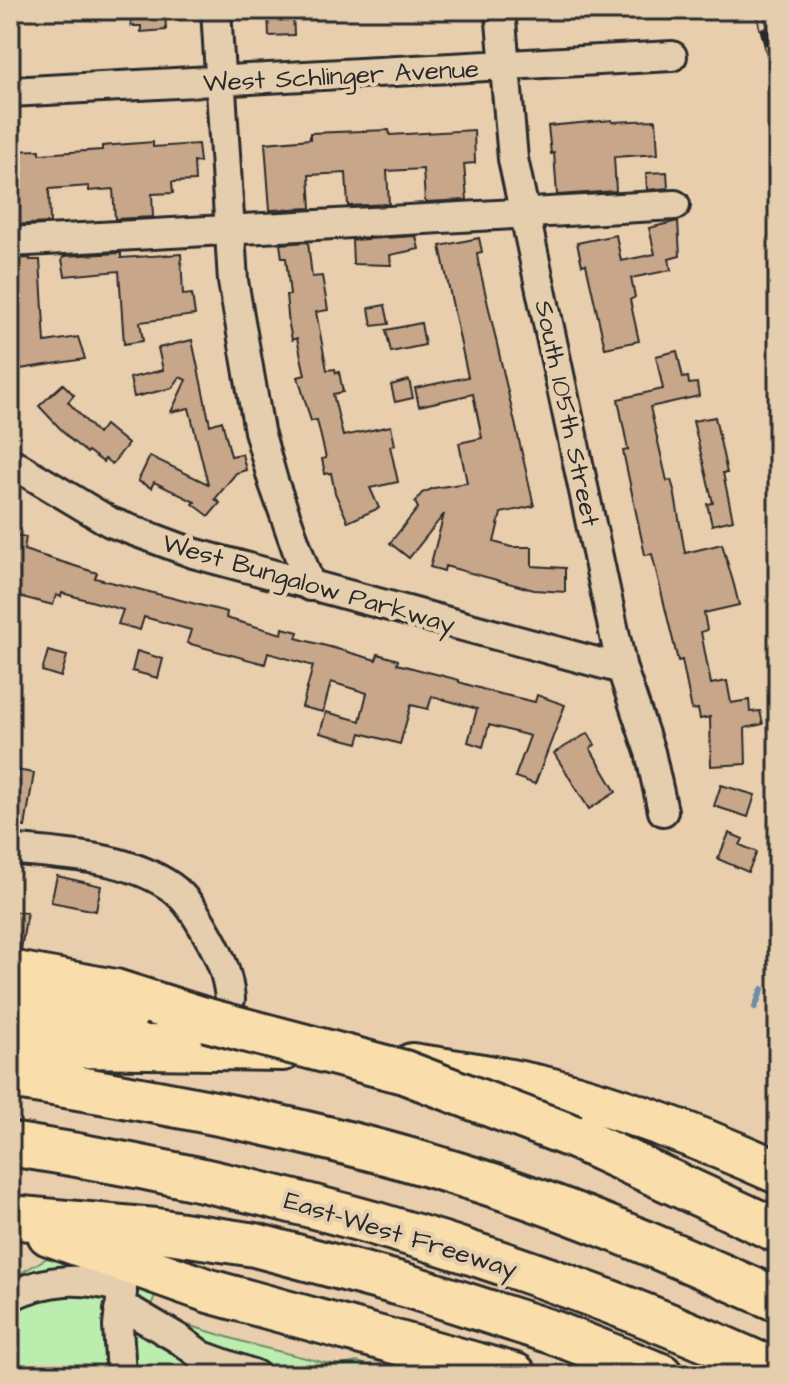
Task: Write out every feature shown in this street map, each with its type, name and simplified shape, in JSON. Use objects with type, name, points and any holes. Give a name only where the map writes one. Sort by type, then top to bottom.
[{"type":"highway","points":[[10,972],[218,1009],[404,1072],[574,1137],[778,1231]]},
{"type":"highway","points":[[10,1009],[218,1009]]},
{"type":"highway","points":[[10,1045],[270,1048],[404,1063],[527,1084],[599,1103],[676,1128],[778,1172]]},
{"type":"highway","points":[[10,1077],[146,1099],[294,1130],[461,1175],[619,1230],[778,1300]]},
{"type":"highway","name":"East-West Freeway","points":[[10,1144],[113,1161],[251,1190],[380,1223],[559,1282],[712,1342],[778,1372]]},
{"type":"highway","points":[[10,1219],[108,1225],[255,1245],[408,1286],[555,1333],[659,1374]]},
{"type":"highway","points":[[10,1219],[209,1291],[515,1375]]},
{"type":"street","points":[[216,10],[233,281],[259,431],[310,586]]},
{"type":"street","name":"South 105th Street","points":[[500,10],[513,159],[622,669],[650,752],[663,811]]},
{"type":"street","name":"West Schlinger Avenue","points":[[10,92],[672,56]]},
{"type":"street","points":[[10,242],[675,205]]},
{"type":"street","name":"West Bungalow Parkway","points":[[10,462],[110,522],[193,553],[622,669]]},
{"type":"street","points":[[10,849],[125,866],[173,888],[198,917],[224,965],[218,1009]]},
{"type":"street","points":[[14,1289],[68,1279],[123,1291]]},
{"type":"street","points":[[121,1375],[123,1291]]},
{"type":"street","points":[[123,1291],[133,1312],[202,1356],[255,1375]]},
{"type":"green space","points":[[56,1253],[158,1288],[148,1313],[257,1346],[338,1366],[357,1362],[400,1375],[10,1375],[10,1279]]},
{"type":"building","points":[[130,10],[165,10],[166,30],[141,32],[141,26],[131,26]]},
{"type":"building","points":[[268,10],[293,10],[294,35],[269,36]]},
{"type":"building","points":[[612,120],[656,120],[658,154],[614,157],[616,191],[557,195],[554,153],[551,154],[548,126]]},
{"type":"building","points":[[389,130],[390,135],[474,130],[475,163],[464,164],[467,200],[425,202],[423,169],[387,171],[389,204],[348,206],[346,173],[309,175],[311,208],[270,210],[265,143],[310,139],[310,133]]},
{"type":"building","points":[[153,142],[153,147],[198,144],[200,162],[194,162],[195,181],[172,182],[173,193],[152,194],[153,217],[115,219],[113,189],[89,191],[89,186],[49,189],[50,223],[10,225],[10,151],[40,150],[40,154],[102,150],[102,146]]},
{"type":"building","points":[[667,172],[668,188],[647,190],[646,173]]},
{"type":"building","points":[[678,221],[680,256],[669,259],[671,270],[631,278],[635,297],[630,300],[639,341],[605,348],[586,264],[582,265],[577,243],[616,235],[621,261],[655,254],[649,228]]},
{"type":"building","points":[[416,236],[419,249],[390,255],[391,265],[353,264],[352,240]]},
{"type":"building","points":[[479,238],[482,252],[477,253],[478,261],[534,506],[501,513],[494,542],[511,547],[532,547],[532,566],[565,568],[565,592],[534,590],[445,566],[444,571],[430,567],[444,514],[409,558],[390,543],[418,508],[415,502],[422,493],[467,483],[459,443],[482,438],[473,394],[419,406],[415,388],[468,377],[440,246]]},
{"type":"building","points":[[308,242],[312,277],[322,276],[328,310],[316,312],[327,370],[339,372],[343,392],[333,394],[343,436],[391,426],[395,445],[390,446],[398,482],[370,488],[379,508],[348,522],[335,493],[331,473],[325,474],[322,459],[326,458],[317,420],[311,421],[298,377],[305,375],[297,338],[292,340],[289,325],[286,258],[282,258],[280,244]]},
{"type":"building","points":[[121,253],[121,258],[181,254],[183,295],[192,294],[195,315],[140,322],[143,341],[124,344],[119,271],[65,276],[62,259],[64,256]]},
{"type":"building","points":[[10,259],[40,260],[45,342],[78,337],[85,359],[20,369],[19,362],[13,363]]},
{"type":"building","points":[[385,305],[389,324],[372,326],[369,308]]},
{"type":"building","points":[[421,323],[425,345],[391,352],[386,330]]},
{"type":"building","points":[[192,340],[210,425],[222,421],[231,456],[242,454],[246,470],[236,473],[215,499],[220,503],[209,516],[193,504],[195,502],[154,482],[151,488],[138,481],[150,456],[208,484],[189,408],[171,412],[186,380],[180,377],[172,388],[134,397],[130,378],[163,370],[158,348]]},
{"type":"building","points":[[677,351],[683,378],[688,377],[689,384],[697,383],[699,396],[650,407],[667,481],[671,480],[674,490],[685,553],[722,544],[734,585],[739,605],[704,613],[707,630],[701,632],[711,684],[727,681],[731,703],[749,700],[750,712],[760,711],[763,724],[745,728],[746,764],[711,766],[710,717],[700,719],[698,709],[692,710],[682,660],[678,661],[652,554],[645,555],[623,451],[628,450],[618,399],[663,389],[656,356]]},
{"type":"building","points":[[409,380],[413,398],[395,402],[391,385]]},
{"type":"building","points":[[63,384],[74,395],[68,402],[98,434],[105,425],[128,444],[112,464],[87,453],[39,406]]},
{"type":"building","points":[[715,417],[733,520],[712,525],[707,504],[713,503],[693,421]]},
{"type":"building","points":[[10,534],[26,537],[24,550],[97,573],[95,578],[227,612],[226,618],[282,634],[283,628],[298,632],[296,638],[376,660],[378,654],[398,660],[397,664],[492,692],[535,702],[537,695],[565,705],[535,784],[515,777],[530,736],[489,725],[483,747],[468,742],[477,709],[432,696],[428,709],[411,705],[400,744],[361,733],[358,743],[320,733],[326,712],[360,721],[367,693],[331,682],[323,712],[302,707],[313,666],[268,653],[265,664],[187,643],[191,630],[144,617],[140,630],[118,624],[123,610],[62,593],[61,597],[56,595],[53,605],[10,594]]},
{"type":"building","points":[[48,651],[67,656],[61,677],[42,671]]},
{"type":"building","points":[[137,651],[163,659],[158,678],[132,671]]},
{"type":"building","points":[[588,733],[595,745],[590,748],[616,792],[589,809],[554,753]]},
{"type":"building","points":[[10,769],[34,773],[25,827],[10,824]]},
{"type":"building","points":[[721,785],[755,795],[748,817],[714,806]]},
{"type":"building","points":[[729,833],[743,839],[740,845],[757,852],[748,872],[718,859]]},
{"type":"building","points":[[57,876],[101,886],[96,911],[51,902]]},
{"type":"building","points":[[10,911],[27,913],[21,950],[10,949]]},
{"type":"waterway","points":[[755,1007],[762,989]]},
{"type":"railway","points":[[759,10],[778,84]]},
{"type":"railway","points":[[776,10],[778,17]]}]
